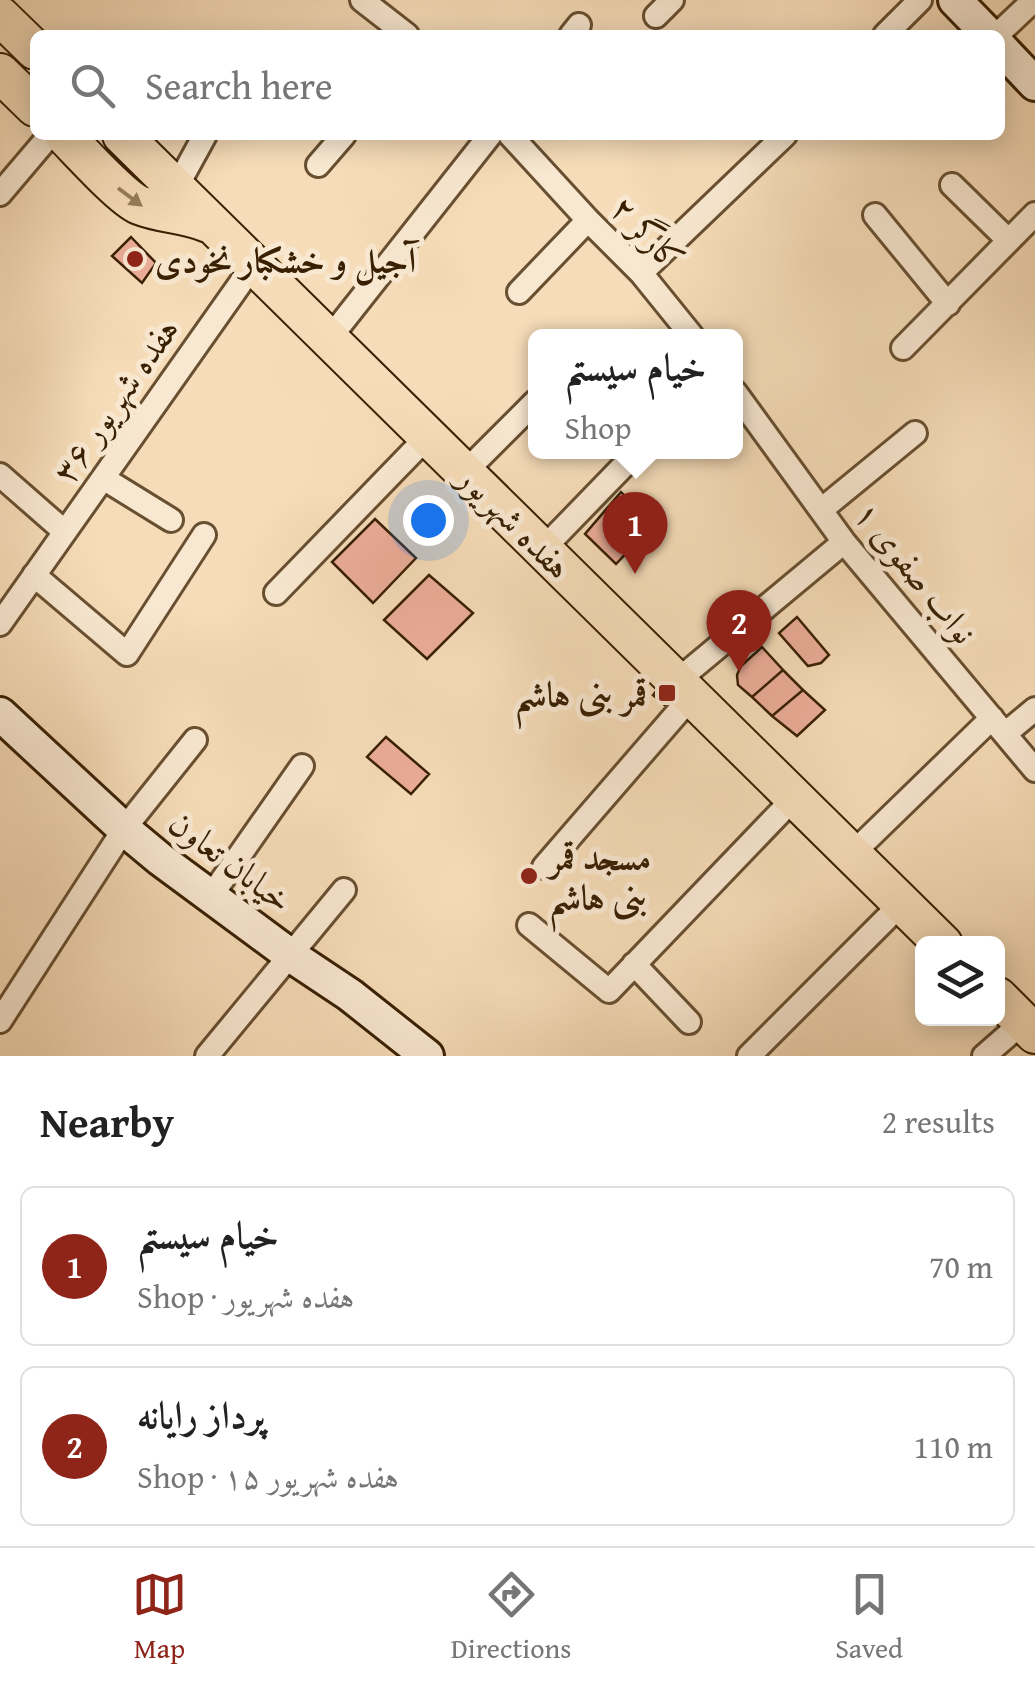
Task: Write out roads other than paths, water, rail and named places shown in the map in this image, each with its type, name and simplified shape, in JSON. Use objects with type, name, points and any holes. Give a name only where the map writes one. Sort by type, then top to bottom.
[{"type":"main road","points":[[0,16],[30,45]]},
{"type":"main road","points":[[0,73],[30,102]]},
{"type":"main road","name":"هفده شهریور","points":[[69,140],[133,202],[150,209],[190,215],[214,226]]},
{"type":"main road","name":"هفده شهریور","points":[[127,140],[935,936]]},
{"type":"street","points":[[362,0],[401,30]]},
{"type":"street","points":[[890,30],[920,0]]},
{"type":"street","points":[[954,0],[984,30]]},
{"type":"street","points":[[1003,30],[1034,0]]},
{"type":"street","points":[[1005,52],[1035,84]]},
{"type":"street","points":[[0,194],[46,140]]},
{"type":"street","points":[[176,188],[202,140]]},
{"type":"street","points":[[318,165],[340,140]]},
{"type":"street","points":[[330,339],[486,140]]},
{"type":"street","name":"کارگر ۲","points":[[515,140],[641,272],[686,329]]},
{"type":"street","points":[[641,272],[779,140]]},
{"type":"street","points":[[952,185],[1008,240]]},
{"type":"street","points":[[903,348],[1035,214]]},
{"type":"street","points":[[875,215],[948,304]]},
{"type":"street","points":[[519,292],[588,220]]},
{"type":"street","name":"هفده شهریور ۳۶","points":[[0,624],[254,264]]},
{"type":"street","points":[[743,403],[821,510],[915,433]]},
{"type":"street","points":[[465,472],[528,409]]},
{"type":"street","points":[[276,594],[428,436]]},
{"type":"street","points":[[543,550],[629,459]]},
{"type":"street","points":[[0,475],[65,532]]},
{"type":"street","points":[[103,478],[172,520]]},
{"type":"street","name":"نواب صفوی ۱","points":[[821,510],[1035,770]]},
{"type":"street","points":[[34,575],[127,654],[204,535]]},
{"type":"street","points":[[544,867],[684,689],[794,583],[844,542]]},
{"type":"street","points":[[852,854],[954,755],[999,725],[1035,709]]},
{"type":"street","name":"خیابان تعاون","points":[[5,729],[124,830],[427,1056]]},
{"type":"street","points":[[0,1021],[124,830],[194,740]]},
{"type":"street","points":[[211,896],[302,766]]},
{"type":"street","points":[[528,925],[609,991],[795,797]]},
{"type":"street","points":[[218,1052],[344,890]]},
{"type":"street","points":[[750,1056],[902,903]]},
{"type":"street","points":[[634,964],[688,1022]]},
{"type":"street","points":[[984,1056],[1019,1018]]},
{"type":"place","name":"آجیل و خشکبار نخودی","points":[[135,259]]},
{"type":"place","name":"خیام سیستم","points":[[635,574]]},
{"type":"place","name":"پرداز رایانه","points":[[739,672]]},
{"type":"place","name":"قمر بنی هاشم","points":[[667,693]]},
{"type":"place","name":"مسجد قمر بنی هاشم","points":[[529,876]]}]
